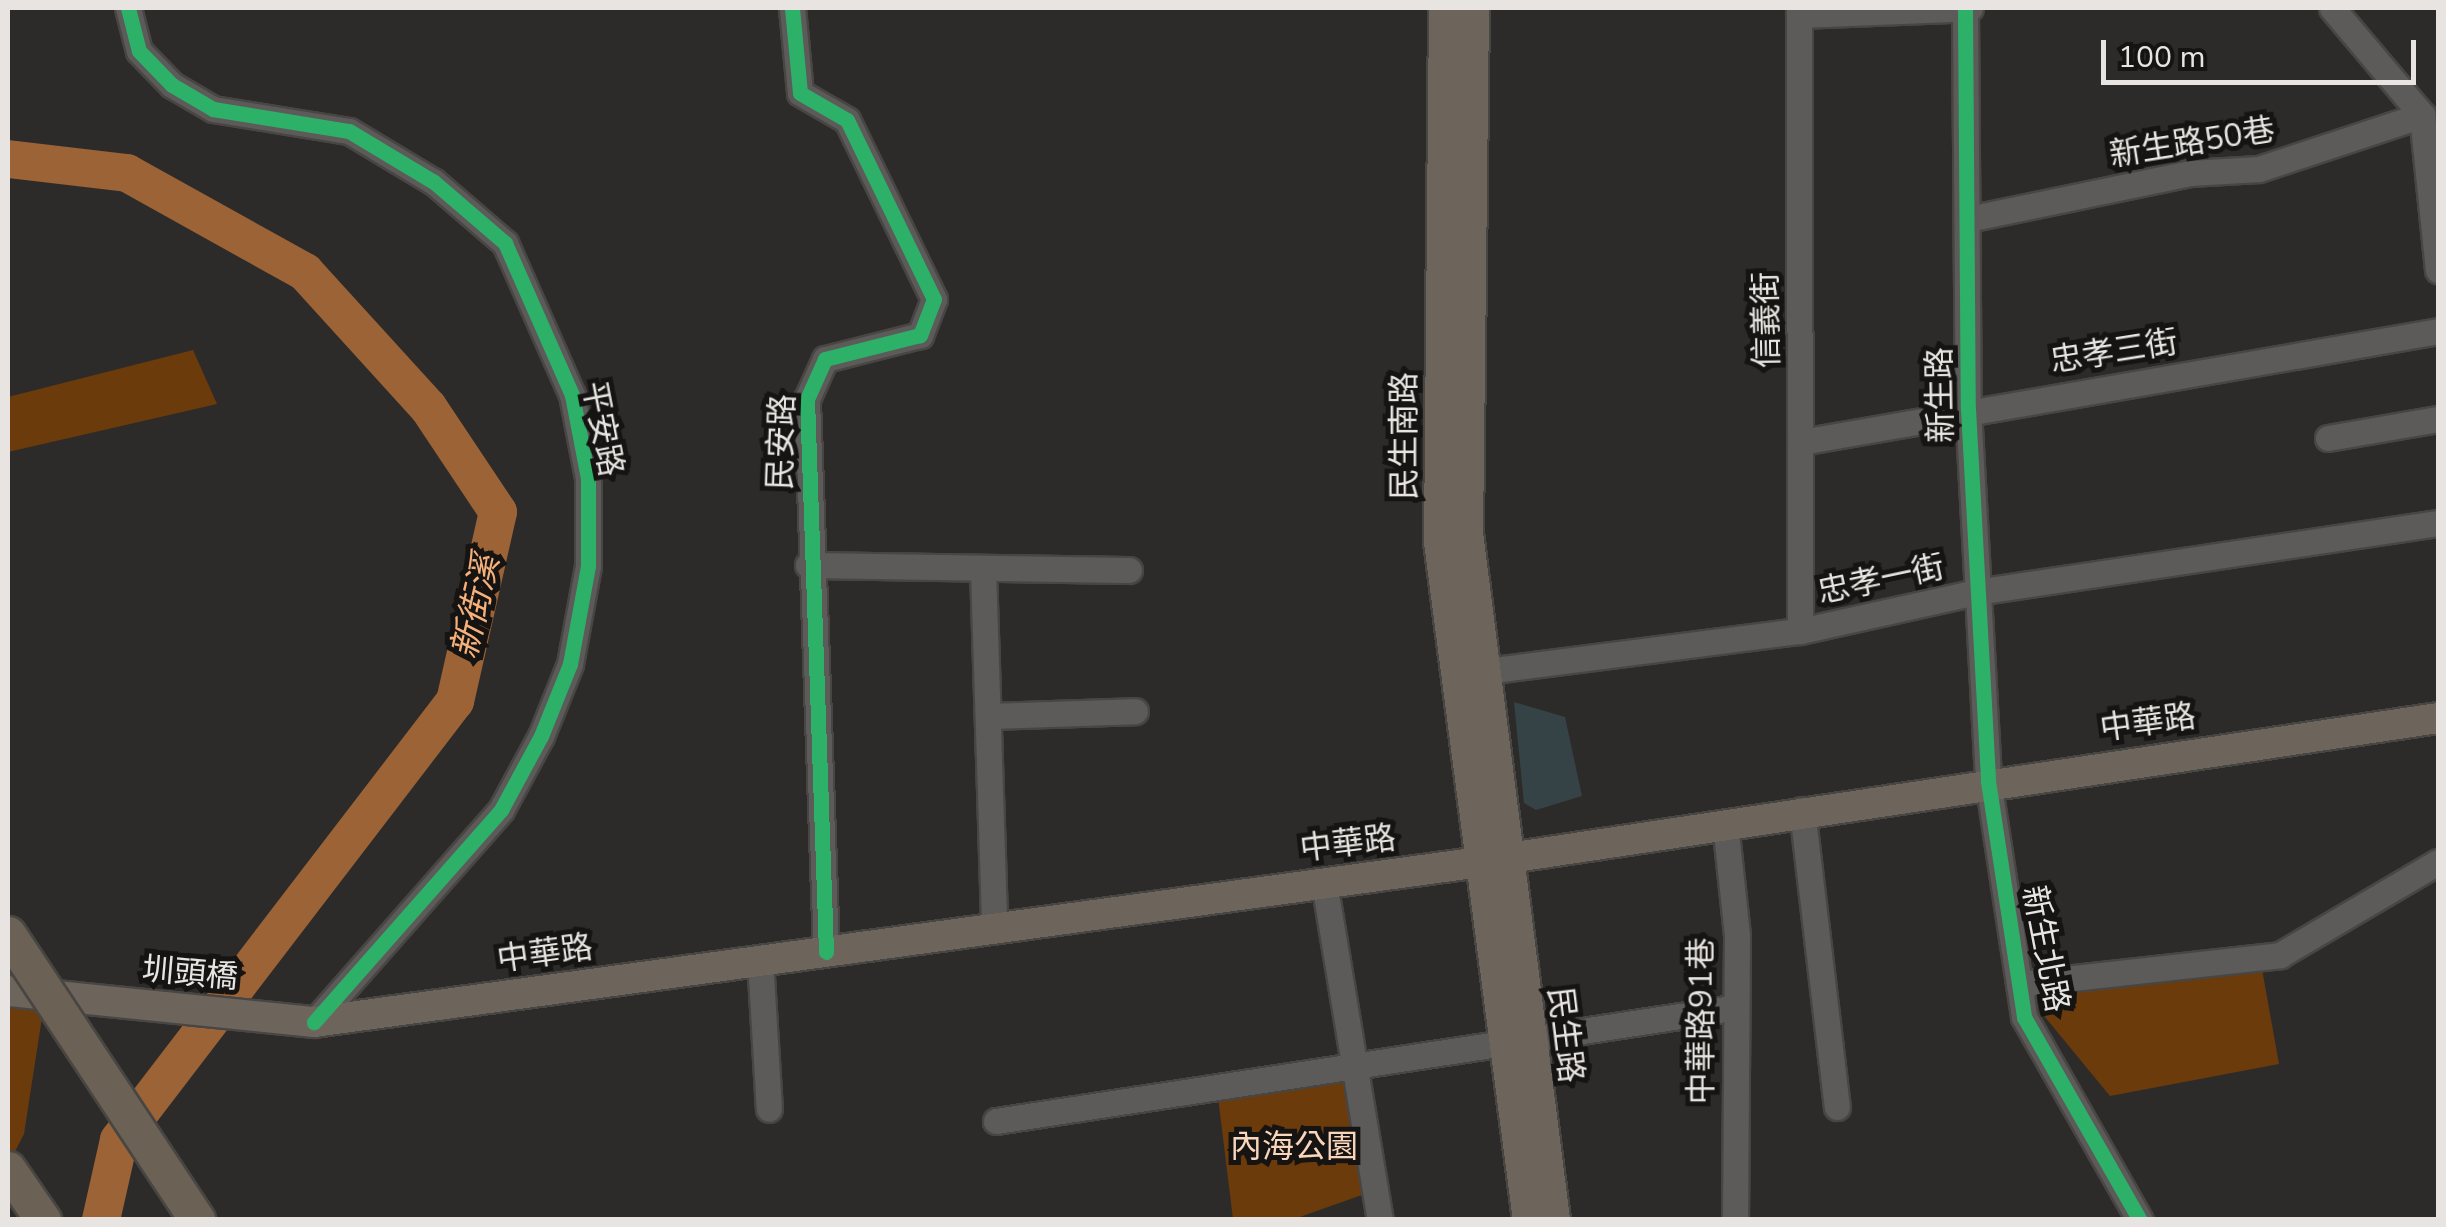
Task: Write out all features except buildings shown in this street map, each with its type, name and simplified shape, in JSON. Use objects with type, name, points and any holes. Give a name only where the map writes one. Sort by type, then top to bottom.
[{"type":"highway","points":[[8,934],[197,1220]]},
{"type":"highway","points":[[8,1168],[43,1220]]},
{"type":"main road","name":"民生南路","points":[[1444,8],[1439,542],[1509,858]]},
{"type":"main road","name":"民生南路","points":[[1474,8],[1468,533],[1478,862]]},
{"type":"main road","name":"中華路","points":[[265,1016],[314,1022],[826,952],[994,925],[1509,858],[1802,810],[2438,718]]},
{"type":"main road","name":"民生路","points":[[1509,858],[1528,1220]]},
{"type":"main road","name":"民生路","points":[[1478,862],[1555,1220]]},
{"type":"main road","name":"圳頭橋","points":[[8,991],[265,1016]]},
{"type":"street","name":"平安路","points":[[128,8],[139,51],[172,85],[213,109],[349,131],[434,182],[505,243],[572,395],[588,478],[588,566],[570,664],[541,736],[502,810],[314,1022]]},
{"type":"street","name":"民安路","points":[[792,8],[800,94],[848,120],[934,299],[920,336],[848,349],[813,374],[808,565],[826,952]]},
{"type":"street","points":[[1799,11],[1967,8]]},
{"type":"street","name":"新生路","points":[[1967,8],[1968,409],[1988,782]]},
{"type":"street","points":[[2332,8],[2422,115],[2438,270]]},
{"type":"street","name":"信義街","points":[[1799,11],[1800,631]]},
{"type":"street","name":"新生路50巷","points":[[1968,218],[2190,173],[2259,169],[2422,115]]},
{"type":"street","name":"忠孝三街","points":[[1801,442],[1968,409],[2438,332]]},
{"type":"street","points":[[2328,438],[2438,419]]},
{"type":"street","name":"忠孝一街","points":[[1470,673],[1800,631],[1976,592],[2438,523]]},
{"type":"street","points":[[808,565],[1129,570]]},
{"type":"street","points":[[984,569],[994,925]]},
{"type":"street","points":[[988,716],[1135,712]]},
{"type":"street","name":"新生北路","points":[[1988,782],[2024,1016],[2140,1220]]},
{"type":"street","points":[[1802,810],[1837,1107]]},
{"type":"street","name":"中華路91巷","points":[[1725,822],[1737,936],[1732,1008],[1735,1220]]},
{"type":"street","points":[[2019,984],[2280,954],[2438,862]]},
{"type":"street","points":[[1324,882],[1380,1220]]},
{"type":"street","points":[[760,958],[770,1109]]},
{"type":"street","points":[[996,1120],[1357,1070],[1732,1008]]},
{"type":"green space","points":[[193,350],[217,404],[8,452],[8,397]]},
{"type":"green space","points":[[2260,958],[2279,1064],[2110,1096],[2045,1017],[2046,990]]},
{"type":"green space","points":[[8,1008],[43,1011],[24,1134],[8,1165]]},
{"type":"green space","name":"內海公園","points":[[1357,1070],[1376,1190],[1294,1219],[1233,1219],[1217,1089]]},
{"type":"waterway","name":"新街溪","points":[[8,159],[127,173],[305,272],[428,407],[498,512],[455,701],[119,1140],[101,1220]]},
{"type":"cycle path","points":[[128,8],[139,51],[172,85],[213,109],[349,131],[434,182],[505,243],[572,395],[588,478],[588,566],[570,664],[541,736],[501,810],[314,1022]]},
{"type":"cycle path","points":[[792,8],[800,93],[847,120],[934,299],[920,335],[825,359],[807,399],[826,952]]},
{"type":"cycle path","points":[[1965,8],[1968,409],[1988,781],[2024,1017],[2140,1220]]}]
